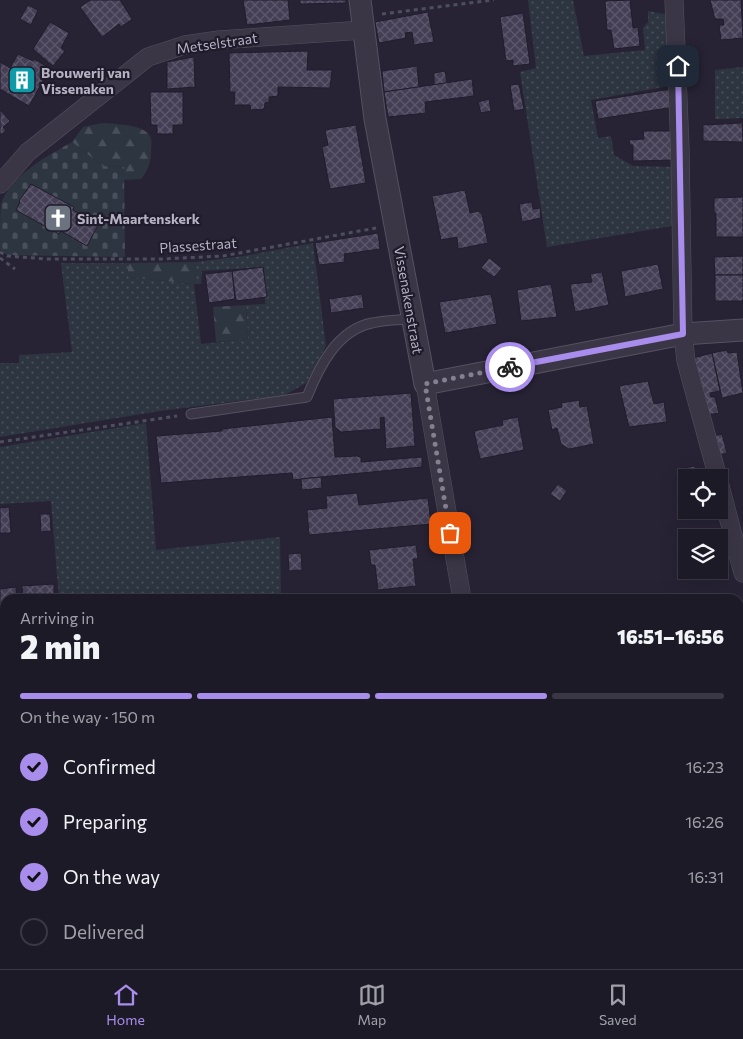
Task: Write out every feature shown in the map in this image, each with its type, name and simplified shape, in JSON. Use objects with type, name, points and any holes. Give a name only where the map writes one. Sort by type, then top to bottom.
[{"type":"street","points":[[674,0],[680,150],[683,334],[686,361],[716,469]]},
{"type":"street","name":"Metselstraat","points":[[0,184],[28,152],[148,57],[184,45],[361,16]]},
{"type":"street","name":"Vissenakenstraat","points":[[361,16],[375,119],[396,224],[411,319],[425,384],[461,594]]},
{"type":"street","points":[[425,384],[683,334],[743,330]]},
{"type":"street","points":[[728,516],[743,573]]},
{"type":"lane","points":[[191,414],[307,397],[317,372],[333,348],[350,333],[371,323],[411,319]]},
{"type":"path","points":[[361,16],[494,0]]},
{"type":"path","name":"Plassestraat","points":[[0,252],[7,256],[48,259],[162,259],[223,256],[279,248],[396,224]]},
{"type":"path","points":[[0,258],[15,269]]},
{"type":"path","points":[[0,442],[191,414]]},
{"type":"green space","points":[[528,0],[573,0],[584,56],[645,50],[643,28],[648,22],[648,11],[669,15],[675,85],[591,100],[598,138],[611,136],[614,155],[633,166],[676,167],[678,225],[547,247],[520,72],[536,68]]},
{"type":"green space","points":[[743,67],[743,118],[715,119],[715,70]]},
{"type":"green space","points":[[102,123],[130,126],[144,130],[149,134],[151,139],[150,159],[141,179],[124,180],[124,167],[102,166],[72,142],[83,127]]},
{"type":"green space","points":[[72,142],[102,166],[124,167],[125,257],[7,255],[0,250],[1,204],[6,194],[21,175],[31,167]]},
{"type":"green space","points":[[313,243],[326,346],[306,383],[285,395],[160,411],[0,437],[0,363],[19,363],[19,355],[72,352],[61,263],[128,263],[128,277],[194,284],[196,262],[244,256]],"holes":[[[264,267],[265,304],[246,305],[248,339],[201,344],[194,284],[201,284],[202,271]]]},
{"type":"green space","points":[[196,262],[194,284],[128,277],[128,263]]},
{"type":"green space","points":[[246,305],[248,339],[216,342],[213,307]]},
{"type":"green space","points":[[146,423],[156,550],[280,537],[281,594],[59,594],[51,501],[0,504],[0,447]]},
{"type":"building","points":[[91,0],[120,0],[132,19],[121,27],[119,24],[102,37],[80,7]]},
{"type":"building","points":[[243,0],[288,0],[290,20],[247,25]]},
{"type":"building","points":[[300,0],[346,0],[346,3],[300,4]]},
{"type":"building","points":[[630,0],[633,28],[638,27],[640,46],[614,49],[611,30],[607,30],[605,1]]},
{"type":"building","points":[[710,0],[741,0],[743,38],[721,40],[719,25],[724,25],[723,19],[715,19]]},
{"type":"building","points":[[28,5],[38,10],[31,25],[20,19]]},
{"type":"building","points":[[428,12],[434,42],[414,45],[412,32],[405,33],[406,38],[379,43],[375,22]]},
{"type":"building","points":[[523,13],[530,64],[513,66],[513,60],[506,61],[500,17]]},
{"type":"building","points":[[50,22],[69,33],[61,48],[65,51],[53,66],[33,49]]},
{"type":"building","points":[[308,51],[307,70],[332,70],[330,88],[278,87],[278,96],[269,97],[269,102],[265,103],[264,109],[251,110],[250,105],[234,105],[235,92],[230,92],[229,53]]},
{"type":"building","name":"Brouwerij van Vissenaken","points":[[18,54],[33,61],[34,59],[49,70],[29,106],[0,89],[0,62],[10,68]]},
{"type":"building","points":[[194,57],[195,87],[167,89],[167,62]]},
{"type":"building","points":[[417,66],[419,87],[384,92],[382,71]]},
{"type":"building","points":[[445,71],[447,83],[434,85],[434,73]]},
{"type":"building","points":[[472,79],[474,96],[425,102],[426,113],[388,117],[384,92]]},
{"type":"building","points":[[519,84],[524,109],[514,111],[510,85]]},
{"type":"building","points":[[671,89],[674,107],[598,119],[595,101]]},
{"type":"building","points":[[150,92],[183,92],[183,125],[173,125],[173,134],[157,134],[157,125],[151,125]]},
{"type":"building","points":[[489,99],[491,111],[481,113],[478,102]]},
{"type":"building","points":[[0,110],[10,121],[3,127],[6,131],[0,135]]},
{"type":"building","points":[[742,119],[743,142],[703,141],[703,125],[741,123]]},
{"type":"building","points":[[356,125],[366,183],[330,189],[322,147],[328,145],[325,130]]},
{"type":"building","points":[[643,131],[673,131],[675,160],[633,161],[633,145],[630,145],[629,140],[644,139]]},
{"type":"building","name":"Sint-Maartenskerk","points":[[31,184],[74,207],[73,210],[98,225],[87,246],[61,231],[59,234],[16,210],[19,201]]},
{"type":"building","points":[[465,190],[470,213],[478,211],[482,214],[488,243],[458,249],[457,237],[441,240],[432,196]]},
{"type":"building","points":[[743,197],[743,237],[716,237],[714,198]]},
{"type":"building","points":[[532,202],[533,209],[540,208],[541,218],[522,222],[519,204]]},
{"type":"building","points":[[378,233],[380,249],[344,254],[345,262],[319,265],[315,243]]},
{"type":"building","points":[[743,256],[743,275],[715,275],[714,257]]},
{"type":"building","points":[[489,258],[502,268],[494,277],[481,268]]},
{"type":"building","points":[[658,264],[663,289],[625,297],[621,271]]},
{"type":"building","points":[[263,267],[267,297],[236,301],[232,271]]},
{"type":"building","points":[[232,271],[235,299],[209,303],[205,274]]},
{"type":"building","points":[[602,272],[609,305],[575,312],[570,284],[592,282],[590,274]]},
{"type":"building","points":[[715,275],[743,275],[743,301],[715,301]]},
{"type":"building","points":[[551,284],[557,317],[521,321],[517,290]]},
{"type":"building","points":[[362,294],[364,308],[331,313],[329,299]]},
{"type":"building","points":[[491,294],[497,324],[445,333],[439,302]]},
{"type":"building","points":[[727,350],[728,353],[737,352],[743,393],[722,398],[712,353]]},
{"type":"building","points":[[712,353],[720,391],[710,393],[711,397],[715,397],[719,413],[707,415],[693,358]]},
{"type":"building","points":[[648,381],[654,404],[664,402],[667,422],[629,427],[619,386]]},
{"type":"building","points":[[411,393],[415,446],[386,449],[384,417],[380,418],[381,429],[341,432],[335,427],[333,399]]},
{"type":"building","points":[[579,400],[580,407],[587,406],[594,444],[569,449],[561,444],[557,428],[552,430],[548,410],[562,407],[561,403]]},
{"type":"building","points":[[332,417],[335,457],[357,456],[361,457],[361,462],[422,457],[422,467],[293,480],[292,473],[161,483],[156,436],[222,431],[222,429]]},
{"type":"building","points":[[518,417],[524,450],[480,459],[474,431],[503,425],[502,420]]},
{"type":"building","points":[[722,434],[727,453],[718,455],[713,436]]},
{"type":"building","points":[[695,466],[696,469],[679,469]]},
{"type":"building","points":[[321,477],[322,488],[302,490],[301,479]]},
{"type":"building","points":[[558,484],[567,491],[560,501],[550,494]]},
{"type":"building","points":[[357,493],[359,505],[428,498],[431,524],[309,535],[307,510],[327,508],[326,496]]},
{"type":"building","points":[[9,507],[11,533],[0,533],[0,508]]},
{"type":"building","points":[[40,514],[50,514],[51,531],[41,532]]},
{"type":"building","points":[[416,545],[418,559],[413,559],[416,586],[378,590],[375,565],[371,565],[369,550]]},
{"type":"building","points":[[301,553],[302,570],[289,571],[288,554]]},
{"type":"building","points":[[54,584],[54,594],[23,594],[22,586]]},
{"type":"building","points":[[16,587],[17,594],[0,594],[0,589]]},
{"type":"way so far","points":[[450,533],[425,384],[510,367]]},
{"type":"place","name":"Brouwerij van Vissenaken","points":[[22,80]]},
{"type":"place","name":"Sint-Maartenskerk","points":[[58,218]]},
{"type":"route","points":[[510,367],[683,334],[678,66]]}]
